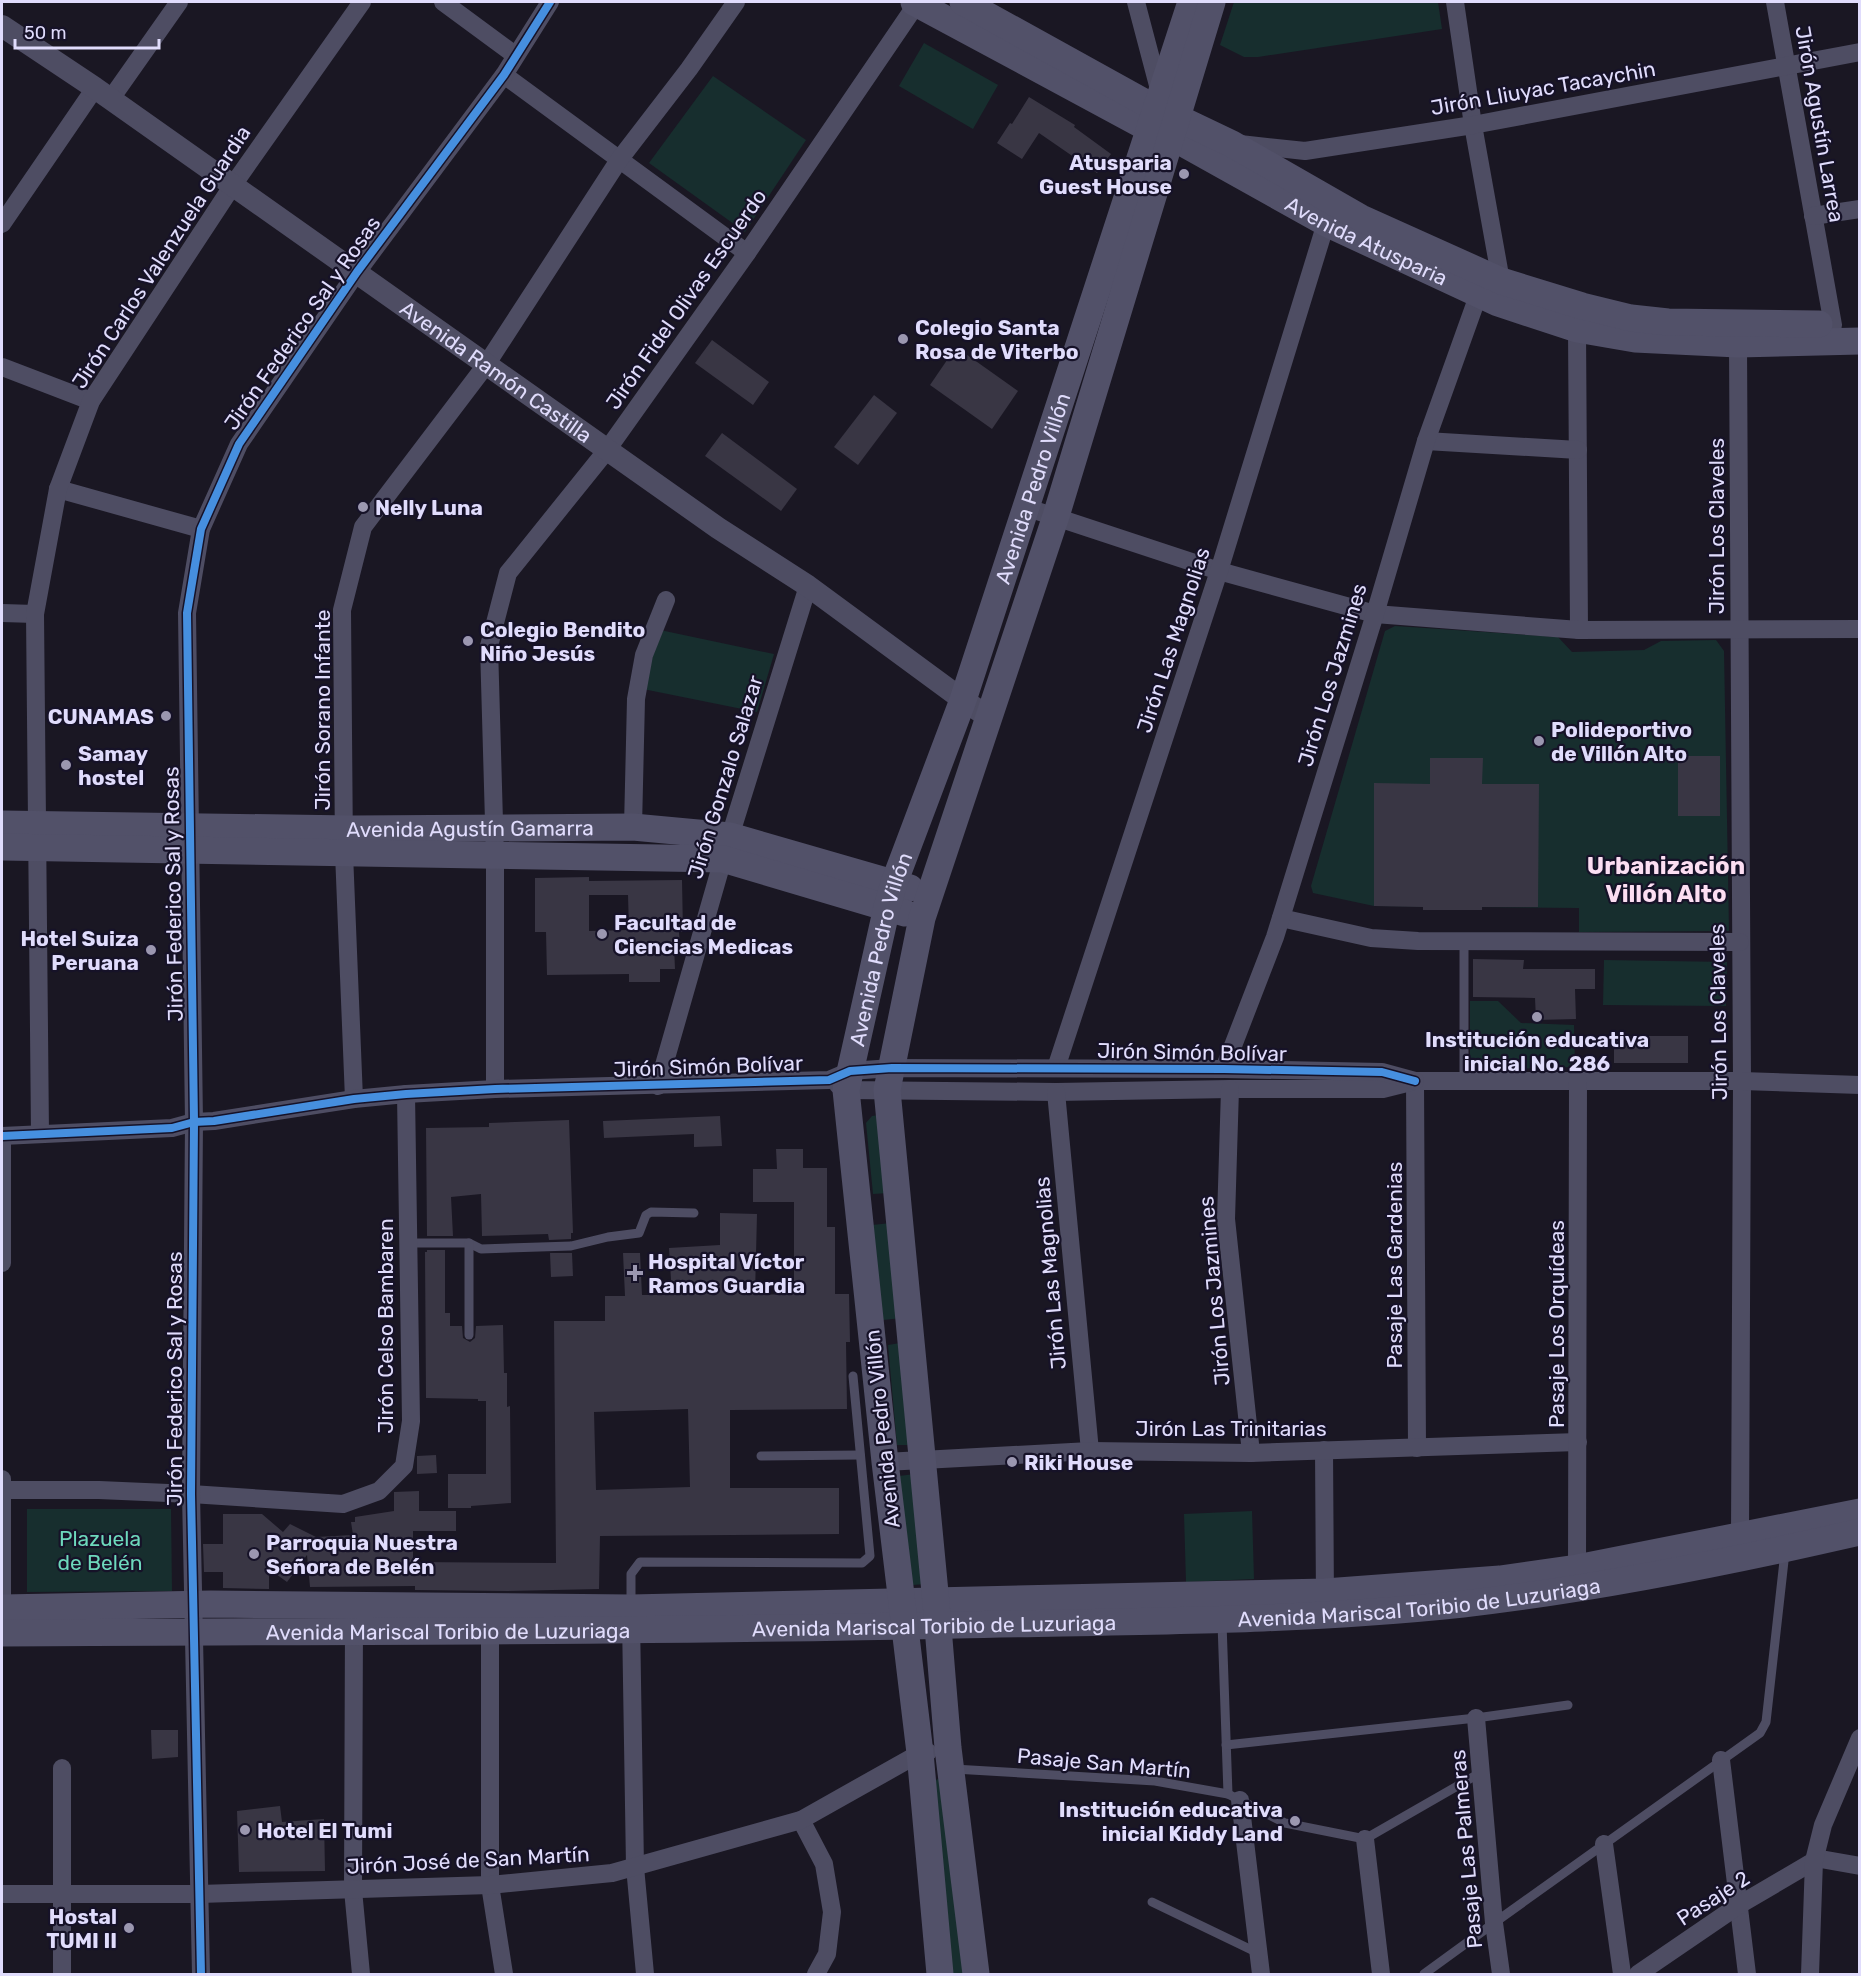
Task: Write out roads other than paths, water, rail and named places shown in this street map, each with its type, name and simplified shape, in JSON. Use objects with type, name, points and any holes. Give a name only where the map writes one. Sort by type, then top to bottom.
[{"type":"main road","name":"Avenida Atusparia","points":[[916,2],[1163,117],[1232,144],[1361,218],[1490,287],[1498,303],[1577,329],[1635,339],[1738,344],[1860,341]]},
{"type":"main road","name":"Avenida Atusparia","points":[[963,2],[1163,117],[1326,223],[1490,287],[1631,318],[1668,322],[1860,324]]},
{"type":"main road","name":"Avenida Pedro Villón","points":[[976,1974],[950,1758],[898,1203],[889,1079],[926,907],[1056,516],[1163,117],[1191,2]]},
{"type":"main road","name":"Avenida Pedro Villón","points":[[940,1974],[920,1754],[902,1615],[873,1459],[871,1332],[842,1080],[891,895],[963,700],[1025,507],[1163,117],[1212,2]]},
{"type":"main road","name":"Avenida Agustín Gamarra","points":[[2,824],[36,836]]},
{"type":"main road","name":"Avenida Agustín Gamarra","points":[[344,841],[494,828],[633,827],[727,847],[926,907]]},
{"type":"main road","name":"Avenida Agustín Gamarra","points":[[2,847],[36,836],[344,841],[495,856],[727,847]]},
{"type":"main road","points":[[858,1208],[898,1203]]},
{"type":"main road","points":[[871,1332],[910,1328]]},
{"type":"main road","name":"Avenida Mariscal Toribio de Luzuriaga","points":[[1325,1603],[1577,1568],[1860,1512]]},
{"type":"main road","name":"Avenida Mariscal Toribio de Luzuriaga","points":[[2,1633],[192,1631],[354,1618],[631,1619],[902,1615],[1325,1603],[1462,1604],[1581,1588],[1785,1549],[1860,1532]]},
{"type":"main road","name":"Avenida Mariscal Toribio de Luzuriaga","points":[[2,1608],[193,1604],[490,1631],[631,1619]]},
{"type":"street","points":[[2,224],[103,94],[179,2]]},
{"type":"street","name":"Jirón Carlos Valenzuela Guardia","points":[[40,1134],[35,614],[58,489],[91,401],[233,185],[362,2]]},
{"type":"street","points":[[443,2],[515,55]]},
{"type":"street","name":"Jirón Federico Sal y Rosas","points":[[201,1974],[192,1631],[194,1122],[187,613],[201,529],[239,444],[357,272],[504,75],[550,2]]},
{"type":"street","name":"Jirón Sorano Infante","points":[[354,1099],[344,841],[342,610],[363,527],[486,366],[619,160],[689,69],[736,2]]},
{"type":"street","name":"Jirón Fidel Olivas Escuerdo","points":[[495,1089],[495,856],[489,646],[508,573],[608,450],[747,253],[916,2]]},
{"type":"street","points":[[1136,2],[1163,117]]},
{"type":"street","points":[[1455,2],[1473,125],[1490,287]]},
{"type":"street","name":"Jirón Agustín Larrea","points":[[1775,2],[1833,325]]},
{"type":"street","name":"Avenida Ramón Castilla","points":[[2,26],[357,272],[486,366],[717,528],[808,586],[990,718]]},
{"type":"street","name":"Jirón Lliuyac Tacaychin","points":[[1232,144],[1305,151],[1473,125],[1860,52]]},
{"type":"street","points":[[504,75],[747,253]]},
{"type":"street","points":[[1813,216],[1860,209]]},
{"type":"street","name":"Jirón Las Magnolias","points":[[1056,1068],[1219,572],[1326,223]]},
{"type":"street","name":"Jirón Los Jazmines","points":[[1224,1070],[1281,918],[1426,441],[1490,287]]},
{"type":"street","points":[[1577,329],[1579,630]]},
{"type":"street","name":"Jirón Los Claveles","points":[[1738,344],[1742,1081],[1740,1535]]},
{"type":"street","points":[[2,367],[91,401]]},
{"type":"street","points":[[1426,441],[1578,450]]},
{"type":"street","points":[[58,489],[201,529]]},
{"type":"street","points":[[1025,507],[1219,572],[1375,614],[1579,630],[1860,629]]},
{"type":"street","name":"Jirón Gonzalo Salazar","points":[[658,1086],[727,847],[808,586]]},
{"type":"street","points":[[633,827],[636,699],[644,655],[666,600]]},
{"type":"street","points":[[2,613],[35,614]]},
{"type":"street","points":[[1281,918],[1371,938],[1464,942],[1740,942]]},
{"type":"street","name":"Jirón Simón Bolívar","points":[[2,1136],[172,1128],[194,1122],[214,1121],[354,1099],[495,1089],[889,1079],[1056,1068],[1382,1072],[1415,1081]]},
{"type":"street","name":"Jirón Simón Bolívar","points":[[889,1079],[1056,1092],[1383,1089],[1415,1081],[1742,1081],[1860,1085]]},
{"type":"street","name":"Pasaje Los Orquídeas","points":[[1577,1568],[1578,1080]]},
{"type":"street","name":"Pasaje Las Gardenias","points":[[1415,1081],[1417,1448]]},
{"type":"street","name":"Jirón Los Jazmines","points":[[1230,1089],[1226,1219],[1251,1453]]},
{"type":"street","name":"Jirón Las Magnolias","points":[[1056,1092],[1090,1451]]},
{"type":"street","name":"Jirón Celso Bambaren","points":[[2,1490],[99,1490],[343,1504],[379,1491],[404,1466],[411,1421],[406,1094]]},
{"type":"street","points":[[2,1136],[2,1263]]},
{"type":"street","name":"Jirón Las Trinitarias","points":[[873,1459],[922,1460],[1090,1451],[1251,1453],[1578,1442]]},
{"type":"street","points":[[1324,1450],[1325,1603]]},
{"type":"street","points":[[2,1478],[2,1618]]},
{"type":"street","points":[[354,1618],[353,1890],[361,1974]]},
{"type":"street","points":[[631,1619],[635,1867],[645,1974]]},
{"type":"street","points":[[490,1631],[490,1885],[504,1974]]},
{"type":"street","name":"Pasaje Las Palmeras","points":[[1476,1719],[1494,1923],[1501,1974]]},
{"type":"street","points":[[1810,1974],[1814,1860],[1823,1825],[1860,1738]]},
{"type":"street","name":"Jirón José de San Martín","points":[[2,1894],[199,1894],[353,1890],[490,1885],[612,1873],[801,1820],[920,1754],[950,1758]]},
{"type":"street","points":[[1721,1760],[1747,1974]]},
{"type":"street","points":[[62,1974],[63,1768]]},
{"type":"street","points":[[1234,1797],[1261,1974]]},
{"type":"street","points":[[801,1820],[824,1864],[832,1912],[827,1954],[816,1974]]},
{"type":"street","points":[[1365,1839],[1381,1974]]},
{"type":"street","points":[[1604,1844],[1622,1974]]},
{"type":"street","points":[[1814,1860],[1860,1866]]},
{"type":"street","name":"Pasaje 2","points":[[1638,1974],[1739,1905],[1814,1860]]},
{"type":"lane","points":[[1464,942],[1464,1081]]},
{"type":"lane","points":[[408,1243],[469,1243],[481,1249],[572,1246],[608,1237],[639,1233],[645,1215],[651,1212],[694,1213]]},
{"type":"lane","points":[[469,1243],[469,1335]]},
{"type":"lane","points":[[631,1619],[631,1574],[640,1562],[862,1563],[870,1556],[873,1459],[854,1376]]},
{"type":"lane","points":[[761,1456],[873,1459]]},
{"type":"lane","points":[[1424,1974],[1760,1733],[1766,1722],[1785,1549]]},
{"type":"lane","points":[[1222,1607],[1226,1745],[1234,1797]]},
{"type":"lane","points":[[1226,1745],[1476,1719],[1568,1705]]},
{"type":"lane","name":"Pasaje San Martín","points":[[950,1758],[1155,1781],[1234,1797],[1285,1823],[1365,1839]]},
{"type":"lane","points":[[1365,1839],[1480,1773]]},
{"type":"lane","points":[[1152,1902],[1259,1953]]},
{"type":"place","name":"Atusparia Guest House","points":[[1184,174]]},
{"type":"place","name":"Colegio Santa Rosa de Viterbo","points":[[903,339]]},
{"type":"place","name":"Nelly Luna","points":[[363,507]]},
{"type":"place","name":"Colegio Bendito Niño Jesús","points":[[468,641]]},
{"type":"place","name":"CUNAMAS","points":[[166,716]]},
{"type":"place","name":"Polideportivo de Villón Alto","points":[[1539,741]]},
{"type":"place","name":"Samay hostel","points":[[66,765]]},
{"type":"place","name":"Facultad de Ciencias Medicas","points":[[602,934]]},
{"type":"place","name":"Hotel Suiza Peruana","points":[[151,950]]},
{"type":"place","name":"Institución educativa inicial No. 286","points":[[1537,1017]]},
{"type":"place","name":"Hospital Víctor Ramos Guardia","points":[[635,1273]]},
{"type":"place","name":"Riki House","points":[[1012,1462]]},
{"type":"place","name":"Parroquia Nuestra Señora de Belén","points":[[254,1554]]},
{"type":"place","name":"Institución educativa inicial Kiddy Land","points":[[1295,1821]]},
{"type":"place","name":"Hotel El Tumi","points":[[245,1830]]},
{"type":"place","name":"Hostal TUMI II","points":[[129,1928]]},
{"type":"district","name":"Urbanización Villón Alto","points":[[1666,880]]},
{"type":"park label","name":"Plazuela de Belén","points":[[100,1550]]}]
